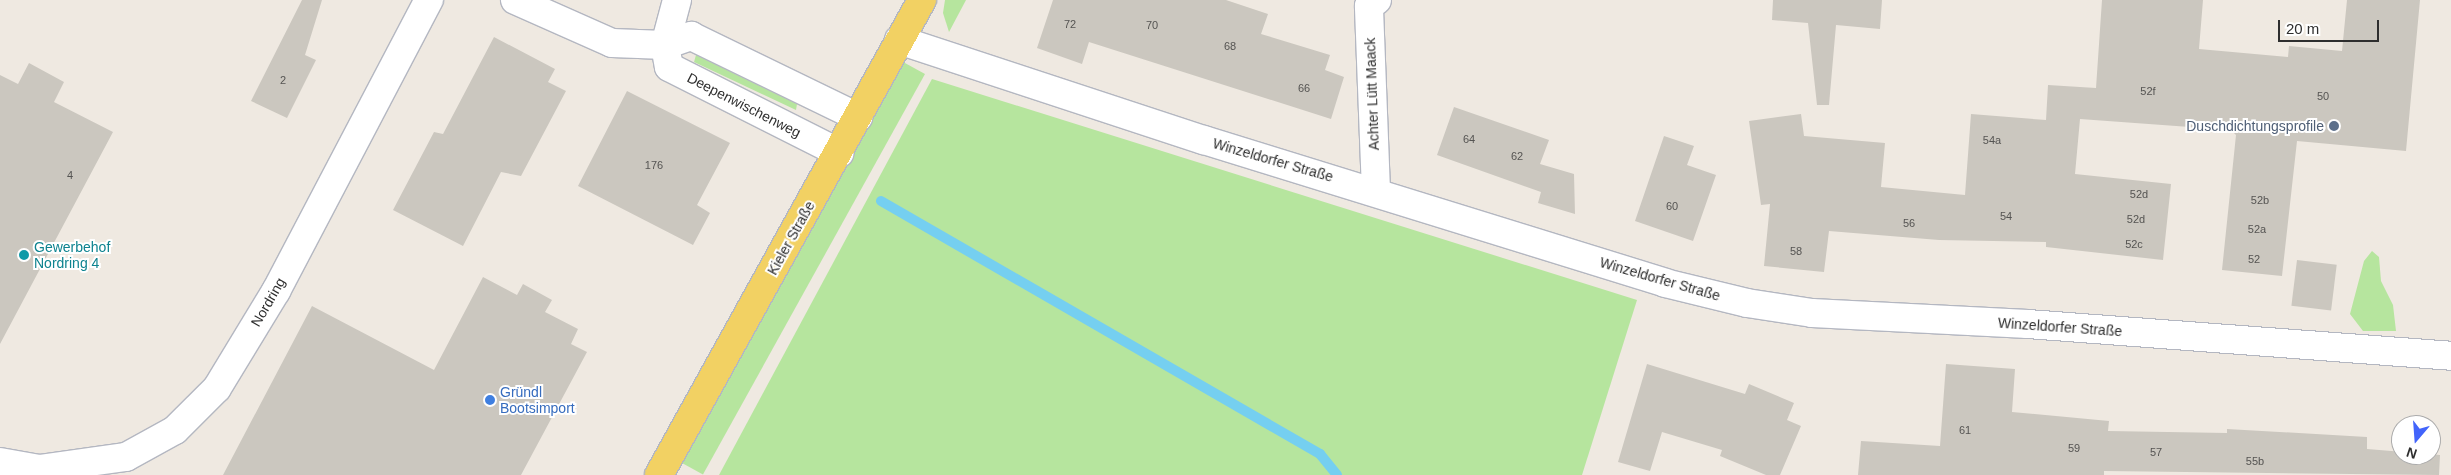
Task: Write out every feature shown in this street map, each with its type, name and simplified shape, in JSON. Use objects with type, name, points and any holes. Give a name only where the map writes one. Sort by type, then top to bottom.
[{"type":"main road","name":"Kieler Straße","points":[[659,475],[922,0]]},
{"type":"street","name":"Nordring","points":[[0,462],[39,469],[126,458],[175,430],[217,388],[276,291],[429,0]]},
{"type":"street","points":[[515,0],[612,43],[666,45],[691,36],[858,117]]},
{"type":"street","points":[[666,45],[677,0]]},
{"type":"street","name":"Achter Lütt Maack","points":[[1376,191],[1369,6],[1377,0]]},
{"type":"street","name":"Winzeldorfer Straße","points":[[900,40],[1665,283],[1747,304],[1812,313],[2028,324],[2451,356]]},
{"type":"street","name":"Deepenwischenweg","points":[[666,45],[669,67],[839,153]]},
{"type":"green space","points":[[945,0],[966,0],[949,32],[943,13]]},
{"type":"green space","points":[[696,55],[797,104],[796,110],[694,62]]},
{"type":"green space","points":[[903,62],[925,74],[703,475],[681,462]]},
{"type":"green space","points":[[932,79],[1637,300],[1582,475],[719,475]]},
{"type":"green space","points":[[2372,251],[2379,257],[2381,281],[2393,305],[2396,331],[2363,331],[2350,314],[2364,261]]},
{"type":"building","points":[[302,0],[322,0],[305,55],[316,60],[287,118],[251,101]]},
{"type":"building","points":[[1053,0],[1226,0],[1268,14],[1261,34],[1330,55],[1325,70],[1344,77],[1331,119],[1089,42],[1082,64],[1037,48]]},
{"type":"building","points":[[1773,0],[1882,0],[1880,29],[1836,25],[1829,105],[1817,105],[1808,23],[1772,20]]},
{"type":"building","points":[[2102,0],[2203,0],[2199,49],[2288,57],[2289,46],[2342,51],[2347,0],[2420,0],[2406,151],[2297,141],[2282,276],[2222,270],[2236,135],[2231,130],[2080,119],[2075,174],[2171,184],[2163,260],[2046,247],[2046,242],[1939,240],[1829,231],[1824,272],[1764,266],[1770,204],[1761,205],[1749,121],[1801,114],[1804,136],[1885,143],[1881,187],[1965,195],[1971,114],[2046,120],[2048,85],[2096,88]]},
{"type":"building","points":[[494,37],[555,69],[548,82],[566,91],[521,176],[501,172],[463,246],[393,210],[434,132],[443,134]]},
{"type":"building","name":"Gewerbehof Nordring 4","points":[[29,63],[64,82],[54,102],[113,132],[0,344],[0,75],[18,84]]},
{"type":"building","points":[[627,91],[730,143],[697,205],[710,213],[693,245],[578,186]]},
{"type":"building","points":[[1454,107],[1549,140],[1540,164],[1574,174],[1575,214],[1538,203],[1541,192],[1437,155]]},
{"type":"building","points":[[1664,136],[1694,146],[1687,165],[1716,175],[1693,241],[1635,221]]},
{"type":"building","points":[[2297,260],[2337,265],[2331,311],[2291,306]]},
{"type":"building","name":"Gründl Bootsimport","points":[[483,277],[517,295],[523,284],[552,300],[545,312],[578,329],[571,344],[587,352],[521,475],[223,475],[312,306],[434,370]]},
{"type":"building","points":[[1647,364],[1745,394],[1749,384],[1794,403],[1787,420],[1801,426],[1780,475],[1766,475],[1720,456],[1722,450],[1662,432],[1650,471],[1618,462]]},
{"type":"building","points":[[1946,364],[2015,369],[2012,412],[2109,421],[2108,431],[2227,433],[2227,429],[2367,437],[2367,449],[2391,451],[2391,465],[2440,465],[2439,475],[2104,471],[2104,475],[1858,475],[1861,441],[1940,446]]},
{"type":"waterway","points":[[881,201],[1320,454],[1337,475]]},
{"type":"place","name":"Duschdichtungsprofile","points":[[2334,126]]},
{"type":"place","name":"Gewerbehof Nordring 4","points":[[24,255]]},
{"type":"place","name":"Gründl Bootsimport","points":[[490,400]]}]
